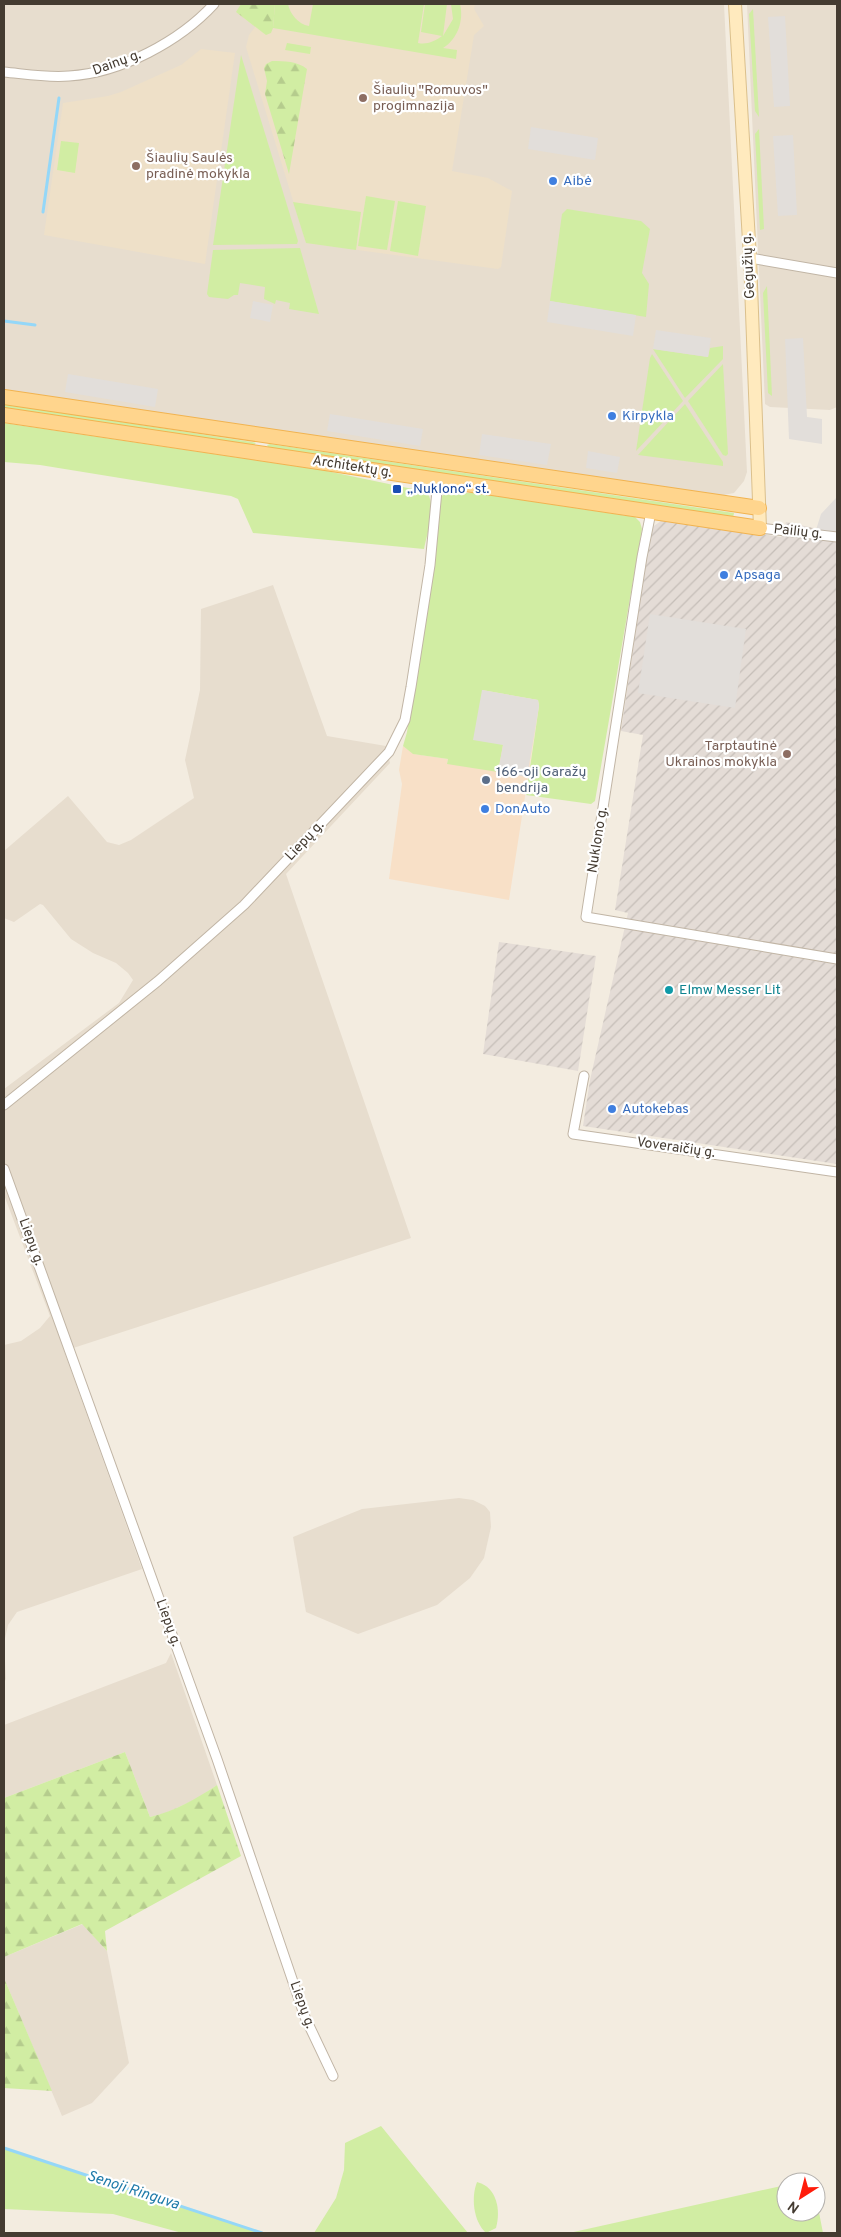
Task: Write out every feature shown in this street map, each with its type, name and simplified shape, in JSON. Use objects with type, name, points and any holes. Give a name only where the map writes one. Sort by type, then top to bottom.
[{"type":"main road","name":"Gegužių g.","points":[[735,4],[750,258],[760,528]]},
{"type":"main road","name":"Architektų g.","points":[[4,397],[759,508]]},
{"type":"main road","name":"Architektų g.","points":[[4,415],[760,528]]},
{"type":"main road","points":[[257,452],[259,435]]},
{"type":"street","name":"Dainų g.","points":[[4,72],[68,76],[111,68],[173,40],[214,4]]},
{"type":"street","points":[[750,258],[837,272]]},
{"type":"street","name":"Liepų g.","points":[[4,1105],[158,981],[244,904],[389,752],[405,720],[411,687],[430,565],[438,480]]},
{"type":"street","name":"Nuklono g.","points":[[651,512],[642,557],[586,917],[837,959]]},
{"type":"street","name":"Pailių g.","points":[[760,528],[837,536]]},
{"type":"street","name":"Voveraičių g.","points":[[584,1076],[573,1134],[837,1172]]},
{"type":"street","name":"Liepų g.","points":[[4,1169],[217,1759],[305,2017],[333,2076]]},
{"type":"shaded area","points":[[4,4],[724,4],[747,472],[744,481],[734,493],[713,497],[4,392]]},
{"type":"shaded area","name":"Šiaulių \"Romuvos\" progimnazija","points":[[241,4],[475,4],[474,9],[484,26],[474,35],[452,171],[488,178],[512,191],[501,267],[498,269],[306,243],[246,47],[249,35],[255,27],[236,12]]},
{"type":"shaded area","points":[[747,4],[837,4],[837,407],[830,410],[770,407],[765,404]]},
{"type":"shaded area","points":[[785,16],[790,106],[774,107],[768,17]]},
{"type":"shaded area","name":"Šiaulių Saulės pradinė mokykla","points":[[201,49],[235,53],[205,264],[44,235],[63,103],[108,96],[121,92],[181,65]]},
{"type":"shaded area","points":[[531,127],[598,138],[595,160],[528,149]]},
{"type":"shaded area","points":[[793,135],[797,215],[778,216],[773,136]]},
{"type":"shaded area","points":[[253,301],[273,305],[270,322],[250,318]]},
{"type":"shaded area","points":[[550,301],[636,315],[633,336],[547,322]]},
{"type":"shaded area","points":[[656,330],[711,338],[708,357],[653,349]]},
{"type":"shaded area","points":[[803,338],[807,417],[822,419],[822,444],[789,439],[785,339]]},
{"type":"shaded area","points":[[68,374],[158,389],[155,407],[65,392]]},
{"type":"shaded area","points":[[330,414],[423,429],[420,446],[327,431]]},
{"type":"shaded area","points":[[482,434],[551,444],[547,465],[479,455]]},
{"type":"shaded area","points":[[588,451],[620,457],[617,473],[586,468]]},
{"type":"shaded area","points":[[836,498],[837,533],[816,530],[821,514]]},
{"type":"shaded area","points":[[670,520],[781,537],[786,522],[837,533],[837,1164],[583,1126],[590,1080],[628,913],[615,910],[643,735],[621,731],[651,528],[661,521]]},
{"type":"shaded area","points":[[273,585],[327,736],[386,746],[390,763],[286,874],[411,1238],[64,1351],[142,1569],[17,1612],[8,1625],[4,1643],[4,1345],[21,1341],[40,1328],[50,1316],[4,1195],[4,1089],[119,1003],[133,980],[116,963],[93,953],[71,939],[43,905],[40,904],[14,922],[4,918],[4,851],[68,796],[107,842],[119,845],[131,840],[194,798],[185,760],[200,690],[201,609]]},
{"type":"shaded area","points":[[650,614],[746,629],[735,708],[638,693]]},
{"type":"shaded area","points":[[482,690],[538,700],[539,706],[509,900],[389,879],[402,784],[399,770],[403,746],[414,754],[448,759],[447,764],[473,740]]},
{"type":"shaded area","points":[[482,690],[538,700],[539,706],[527,777],[498,772],[503,745],[473,740]]},
{"type":"shaded area","points":[[499,942],[596,956],[578,1071],[483,1054]]},
{"type":"shaded area","points":[[459,1498],[473,1500],[485,1506],[490,1512],[491,1527],[484,1558],[470,1578],[437,1605],[358,1634],[306,1612],[293,1537],[362,1509]]},
{"type":"shaded area","points":[[4,1643],[6,1679],[4,1683]]},
{"type":"shaded area","points":[[171,1653],[217,1785],[196,1799],[166,1813],[150,1817],[125,1752],[4,1798],[4,1725],[166,1663]]},
{"type":"shaded area","points":[[83,1924],[107,1951],[129,2063],[92,2103],[62,2116],[4,1978],[4,1957]]},
{"type":"green space","points":[[241,4],[275,4],[271,33],[266,35],[236,12]]},
{"type":"green space","points":[[275,4],[288,4],[295,18],[309,26],[313,4],[424,4],[418,43],[425,43],[442,36],[421,32],[425,4],[447,4],[443,36],[453,19],[451,4],[460,4],[459,29],[453,40],[443,48],[457,50],[456,59],[273,28]]},
{"type":"green space","points":[[753,9],[759,117],[755,111],[749,14]]},
{"type":"green space","points":[[287,43],[311,47],[310,54],[285,50]]},
{"type":"green space","points":[[241,55],[298,241],[297,244],[213,245]]},
{"type":"green space","points":[[272,61],[295,63],[307,69],[289,174],[265,94],[267,81],[264,68],[266,64]]},
{"type":"green space","points":[[759,129],[764,229],[760,230],[755,134]]},
{"type":"green space","points":[[61,141],[79,143],[75,173],[57,170]]},
{"type":"green space","points":[[366,196],[395,201],[387,250],[358,246]]},
{"type":"green space","points":[[398,201],[426,206],[418,256],[390,251]]},
{"type":"green space","points":[[293,202],[361,212],[356,250],[306,243]]},
{"type":"green space","points":[[567,209],[641,221],[650,229],[642,273],[649,284],[646,317],[550,301],[562,214]]},
{"type":"green space","points":[[300,248],[319,314],[289,309],[290,303],[276,300],[275,304],[264,299],[265,287],[240,283],[238,295],[228,299],[209,297],[207,294],[213,250]]},
{"type":"green space","points":[[767,286],[772,396],[768,393],[763,293]]},
{"type":"green space","points":[[723,346],[723,359],[685,398],[653,349],[708,357],[710,348]]},
{"type":"green space","points":[[652,354],[683,401],[636,451],[650,358]]},
{"type":"green space","points":[[723,364],[728,454],[726,456],[723,455],[688,401]]},
{"type":"green space","points":[[4,404],[256,443],[253,446],[4,408]]},
{"type":"green space","points":[[685,404],[723,462],[723,466],[638,455]]},
{"type":"green space","points":[[4,423],[322,470],[427,492],[430,498],[431,512],[424,549],[253,533],[238,499],[231,496],[40,465],[4,462]]},
{"type":"green space","points":[[267,445],[734,513],[733,518],[269,448]]},
{"type":"green space","points":[[445,493],[476,493],[635,517],[640,522],[642,529],[595,801],[591,804],[526,795],[539,706],[538,700],[482,690],[503,745],[498,772],[447,764],[448,759],[413,754],[403,746],[407,732],[430,587],[439,499]]},
{"type":"green space","points":[[125,1752],[150,1817],[185,1804],[217,1785],[241,1856],[105,1931],[107,1951],[82,1924],[4,1957],[4,1798]]},
{"type":"green space","points":[[4,1978],[52,2091],[4,2088]]},
{"type":"green space","points":[[381,2126],[468,2233],[314,2233],[336,2198],[344,2170],[345,2143]]},
{"type":"green space","points":[[4,2148],[262,2233],[182,2233],[113,2214],[4,2209]]},
{"type":"green space","points":[[477,2182],[489,2189],[496,2200],[498,2214],[496,2228],[486,2233],[478,2222],[474,2209],[474,2195]]},
{"type":"green space","points":[[776,2187],[776,2222],[821,2222],[823,2233],[569,2233]]},
{"type":"waterway","points":[[43,212],[59,98]]},
{"type":"waterway","points":[[4,321],[35,325]]},
{"type":"waterway","name":"Senoji Ringuva","points":[[4,2148],[262,2233]]},
{"type":"place","name":"Šiaulių \"Romuvos\" progimnazija","points":[[363,98]]},
{"type":"place","name":"Šiaulių Saulės pradinė mokykla","points":[[136,166]]},
{"type":"place","name":"Aibė","points":[[553,181]]},
{"type":"place","name":"Kirpykla","points":[[612,416]]},
{"type":"place","name":"„Nuklono“ st.","points":[[397,489]]},
{"type":"place","name":"Apsaga","points":[[724,575]]},
{"type":"place","name":"Tarptautinė Ukrainos mokykla","points":[[787,754]]},
{"type":"place","name":"166-oji Garažų bendrija","points":[[486,780]]},
{"type":"place","name":"DonAuto","points":[[485,809]]},
{"type":"place","name":"Elmw Messer Lit","points":[[669,990]]},
{"type":"place","name":"Autokebas","points":[[612,1109]]}]
